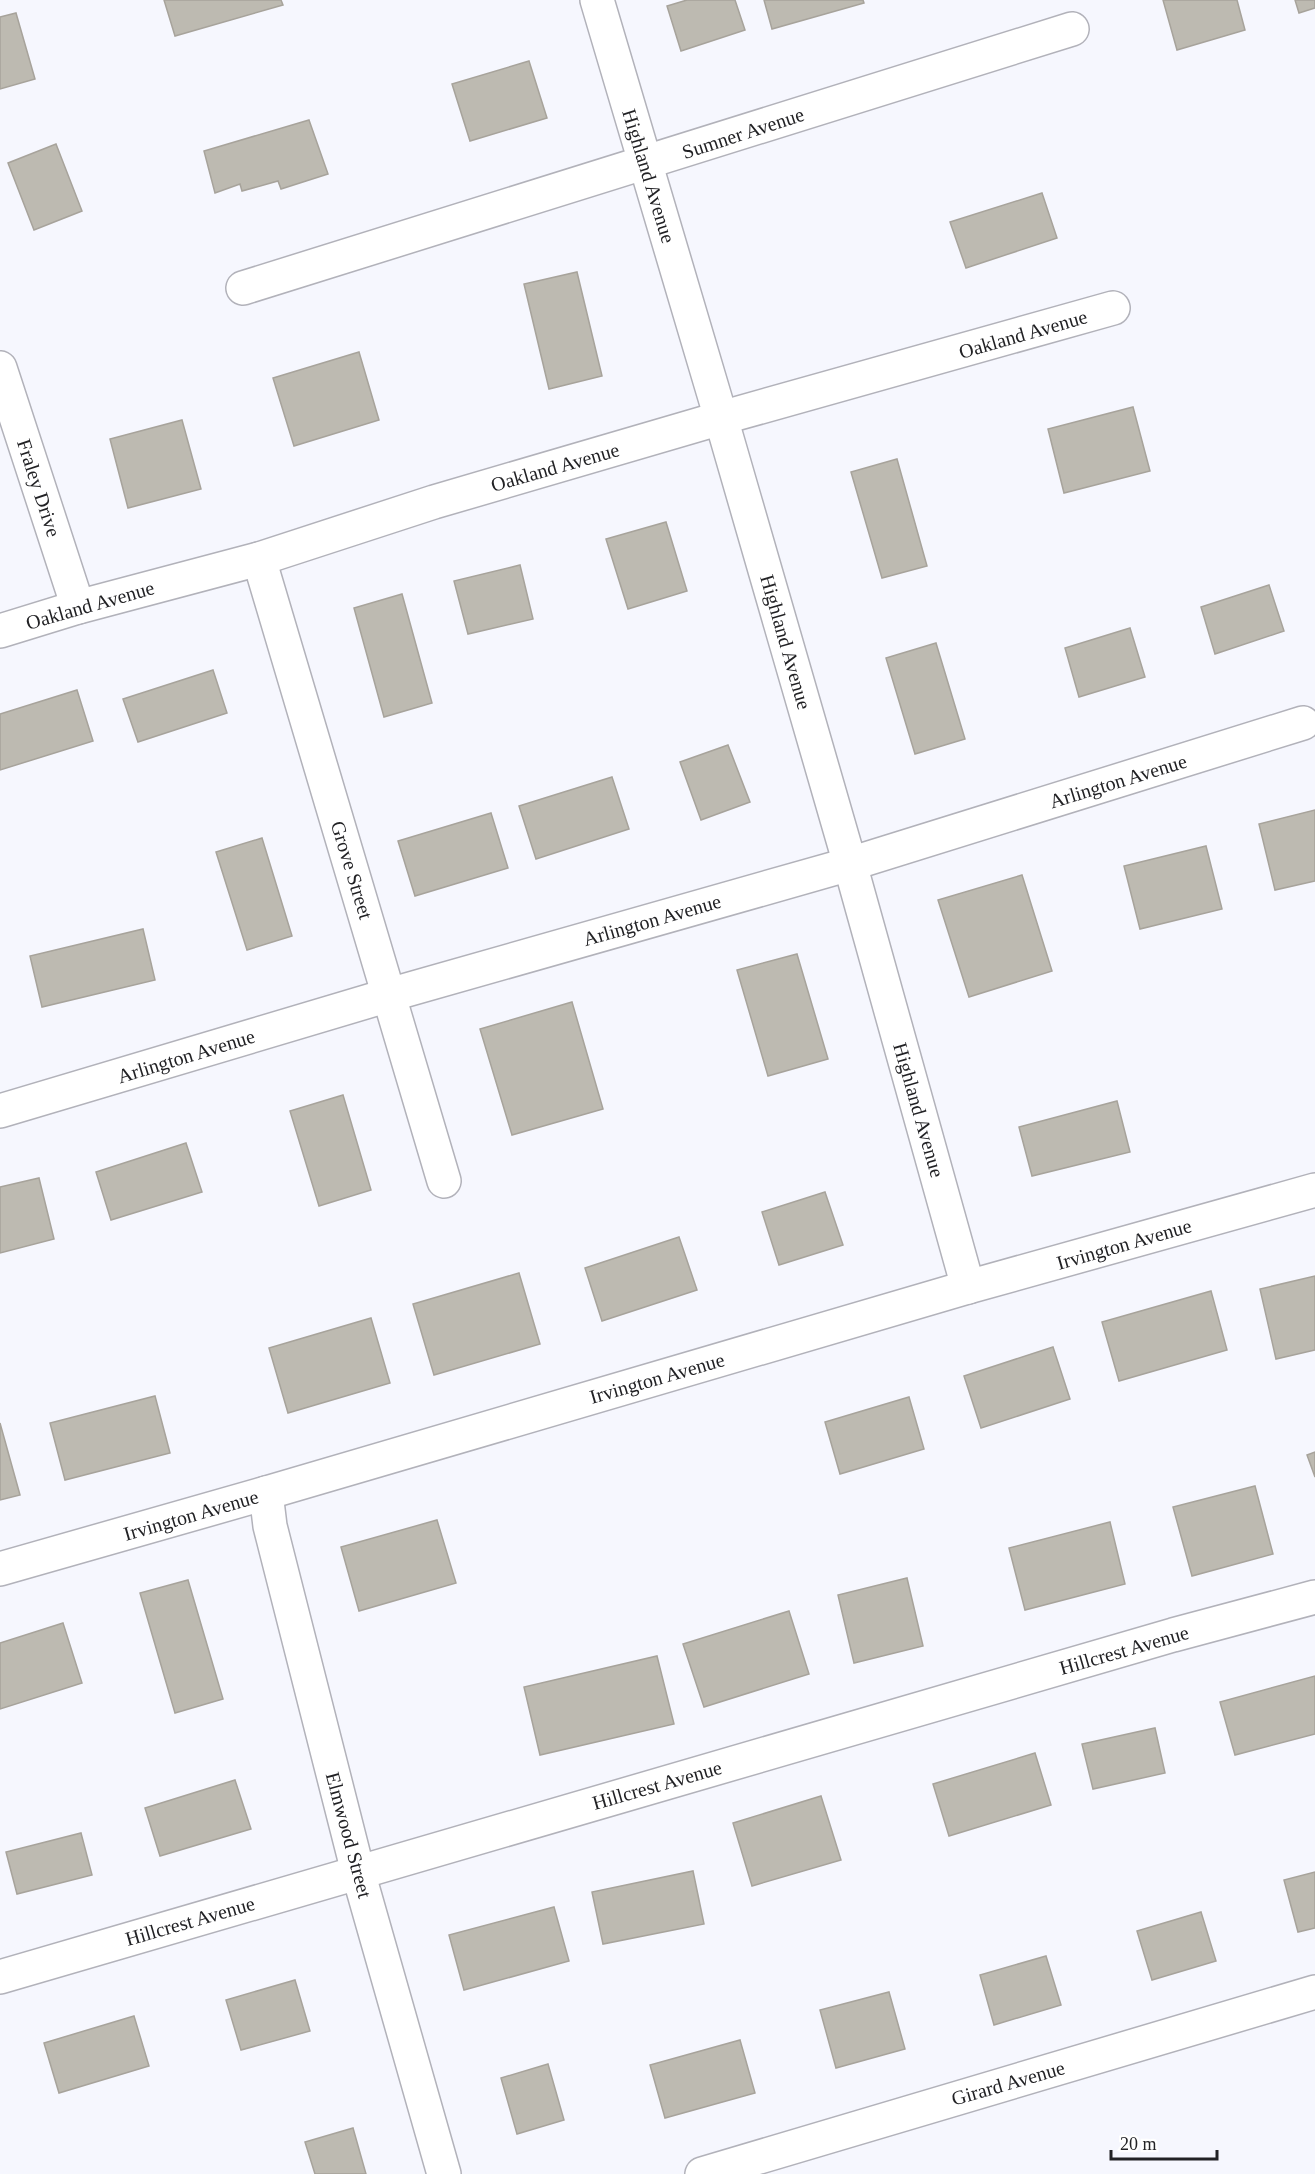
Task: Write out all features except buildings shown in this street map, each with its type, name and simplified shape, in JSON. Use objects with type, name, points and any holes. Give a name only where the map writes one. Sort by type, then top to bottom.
[{"type":"street","name":"Highland Avenue","points":[[597,0],[850,864],[968,1287]]},
{"type":"street","name":"Sumner Avenue","points":[[243,288],[1072,29]]},
{"type":"street","name":"Oakland Avenue","points":[[0,631],[78,607],[259,559],[434,502],[721,418],[1113,308]]},
{"type":"street","name":"Fraley Drive","points":[[0,368],[78,607]]},
{"type":"street","name":"Grove Street","points":[[259,559],[444,1181]]},
{"type":"street","name":"Arlington Avenue","points":[[0,1112],[389,995],[850,864],[1303,723]]},
{"type":"street","name":"Irvington Avenue","points":[[0,1569],[968,1287],[1315,1190]]},
{"type":"street","name":"Elmwood Street","points":[[266,1493],[270,1526],[358,1872],[444,2174]]},
{"type":"street","name":"Hillcrest Avenue","points":[[0,1977],[1173,1635],[1315,1597]]},
{"type":"street","name":"Girard Avenue","points":[[702,2174],[1315,1992]]}]
